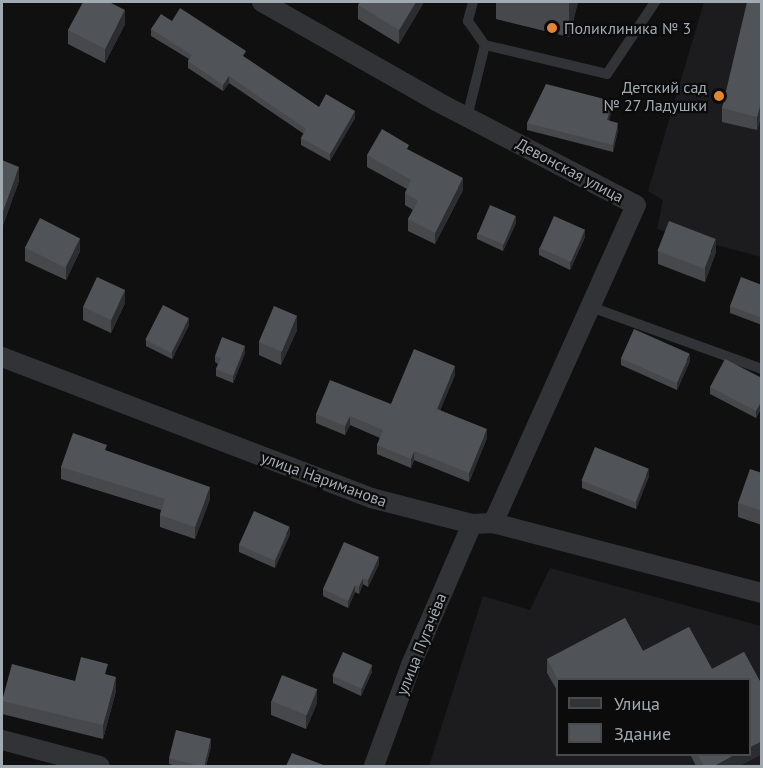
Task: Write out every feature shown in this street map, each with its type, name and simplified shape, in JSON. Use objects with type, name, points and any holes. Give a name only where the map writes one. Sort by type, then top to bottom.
[{"type":"street","name":"Девонская улица","points":[[262,2],[467,117],[636,205],[493,523]]},
{"type":"street","name":"улица Нариманова","points":[[2,357],[371,498],[472,524],[493,523],[762,593]]},
{"type":"street","name":"улица Пугачёва","points":[[374,766],[411,665],[472,524]]},
{"type":"street","points":[[2,740],[100,766]]},
{"type":"lane","points":[[473,2],[468,21],[485,45],[607,74],[655,2]]},
{"type":"lane","points":[[467,117],[485,45]]},
{"type":"lane","points":[[591,307],[762,369]]},
{"type":"shaded area","name":"Детский сад № 27 Ладушки","points":[[704,2],[761,2],[761,257],[657,229],[663,200],[648,191]]},
{"type":"shaded area","points":[[550,568],[761,626],[761,766],[429,766],[483,596],[530,610]]},
{"type":"building","points":[[83,2],[109,2],[125,10],[105,49],[68,30]]},
{"type":"building","points":[[360,2],[416,2],[399,30],[358,5]]},
{"type":"building","points":[[747,2],[762,2],[762,99],[757,117],[722,108]]},
{"type":"building","points":[[180,8],[246,51],[243,56],[319,107],[326,94],[355,111],[330,154],[301,138],[306,129],[229,76],[223,85],[188,61],[192,55],[151,29],[161,14],[172,21]]},
{"type":"building","points":[[546,84],[612,101],[607,120],[618,123],[613,145],[527,123]]},
{"type":"building","points":[[382,129],[409,145],[407,149],[463,178],[435,233],[408,219],[418,201],[405,193],[411,180],[367,155]]},
{"type":"building","points":[[2,160],[19,167],[3,211],[2,211]]},
{"type":"building","points":[[490,205],[516,216],[504,244],[478,234]]},
{"type":"building","points":[[554,216],[585,230],[571,262],[540,248]]},
{"type":"building","points":[[40,218],[80,238],[65,268],[25,247]]},
{"type":"building","points":[[669,221],[716,239],[704,269],[658,251]]},
{"type":"building","points":[[97,277],[125,290],[111,320],[83,307]]},
{"type":"building","points":[[741,277],[762,285],[762,318],[730,306]]},
{"type":"building","points":[[163,305],[189,318],[171,353],[145,340]]},
{"type":"building","points":[[274,306],[297,316],[282,352],[259,342]]},
{"type":"building","points":[[634,329],[690,354],[677,383],[621,358]]},
{"type":"building","points":[[222,337],[245,346],[233,376],[216,369],[221,358],[215,356]]},
{"type":"building","points":[[414,349],[455,366],[437,409],[487,429],[469,473],[414,451],[411,459],[377,445],[383,430],[350,416],[345,426],[316,414],[330,380],[391,404]]},
{"type":"building","points":[[725,359],[762,378],[762,400],[756,411],[710,387]]},
{"type":"building","points":[[73,433],[107,445],[105,450],[210,487],[195,527],[160,515],[165,499],[61,467]]},
{"type":"building","points":[[595,447],[649,469],[635,502],[582,480]]},
{"type":"building","points":[[750,469],[762,473],[762,511],[738,503]]},
{"type":"building","points":[[254,511],[290,527],[275,561],[239,545]]},
{"type":"building","points":[[344,542],[379,557],[368,580],[363,578],[359,587],[355,585],[348,601],[323,589]]},
{"type":"building","points":[[625,618],[643,651],[689,627],[712,669],[744,652],[762,685],[762,741],[751,746],[751,678],[557,678],[547,659]]},
{"type":"building","points":[[343,652],[372,665],[362,689],[332,676]]},
{"type":"building","points":[[81,657],[108,664],[105,674],[116,677],[103,725],[2,701],[12,664],[75,681]]},
{"type":"building","points":[[282,675],[317,689],[307,715],[272,701]]},
{"type":"building","points":[[176,730],[211,739],[204,766],[169,758]]},
{"type":"building","points":[[292,753],[326,766],[286,766]]},
{"type":"building","points":[[698,756],[732,756],[714,766],[704,766]]},
{"type":"place","name":"Поликлиника № 3","points":[[552,28]]},
{"type":"place","name":"Детский сад № 27 Ладушки","points":[[719,96]]}]
